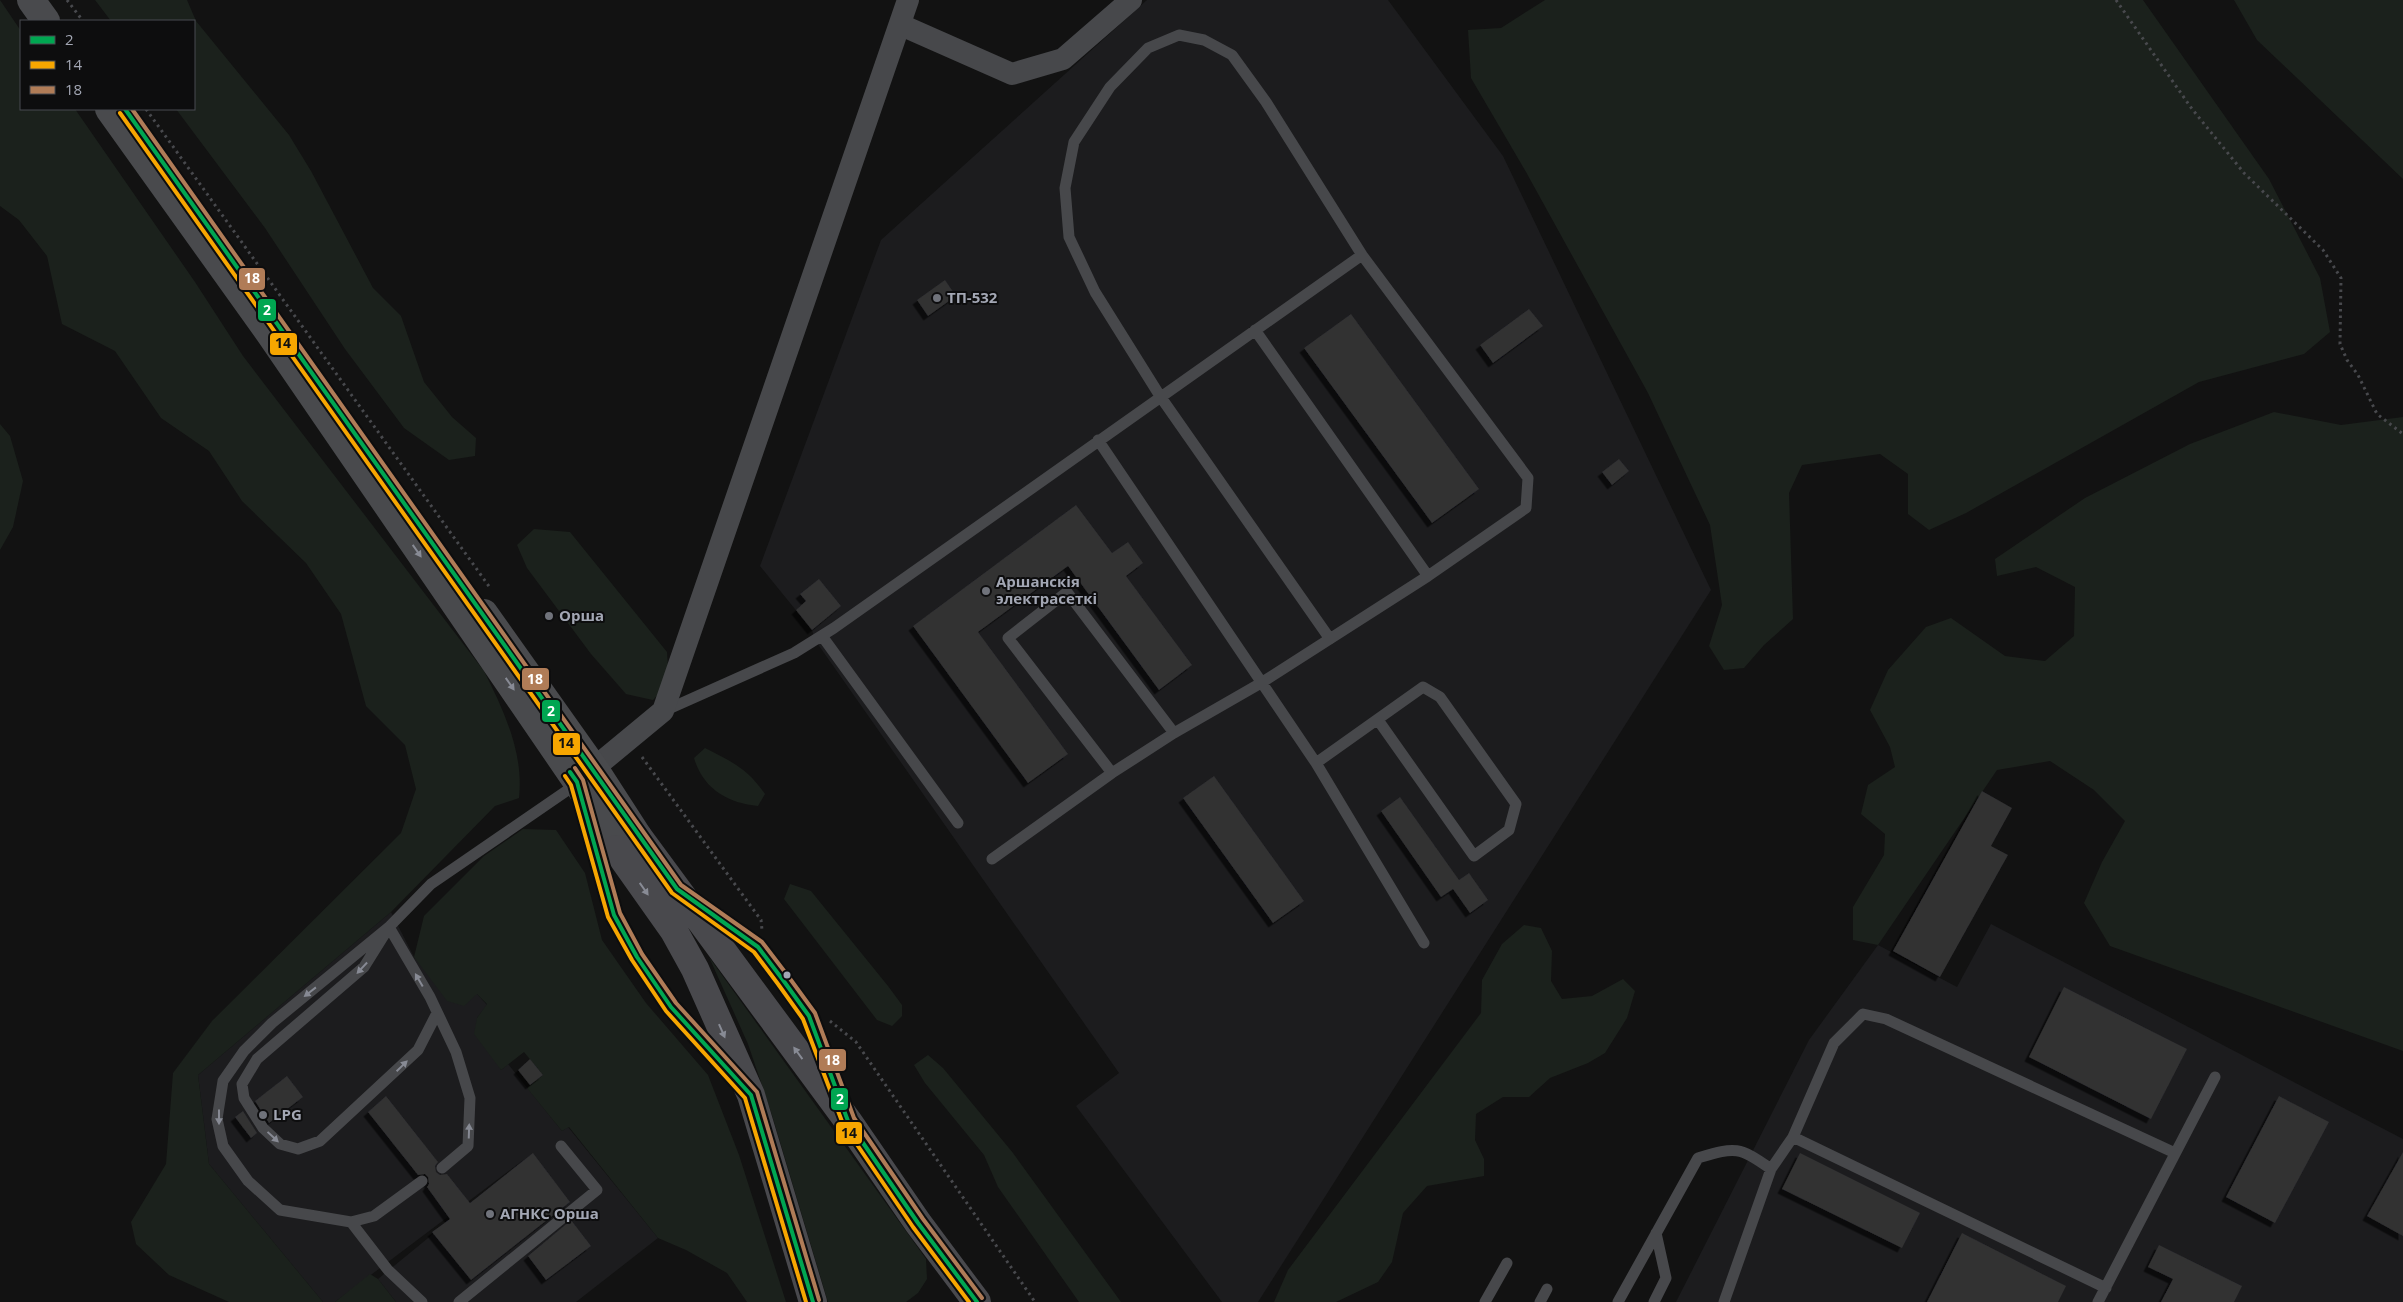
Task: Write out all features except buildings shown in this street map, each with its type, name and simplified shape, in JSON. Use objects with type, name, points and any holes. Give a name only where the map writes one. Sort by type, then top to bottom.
[{"type":"highway","points":[[627,842],[677,889],[848,1120],[918,1223],[977,1302]]},
{"type":"highway","points":[[627,842],[695,969],[751,1095],[813,1302]]},
{"type":"main road","points":[[31,0],[45,20]]},
{"type":"main road","points":[[48,0],[62,20]]},
{"type":"main road","points":[[110,110],[585,775]]},
{"type":"main road","points":[[126,110],[585,775],[627,842]]},
{"type":"street","points":[[585,775],[663,711],[901,25],[908,0]]},
{"type":"street","points":[[901,25],[1012,74],[1063,59],[1131,0]]},
{"type":"lane","points":[[992,859],[1112,773],[1174,733],[1261,683],[1330,639],[1428,576],[1526,508],[1528,478],[1362,255],[1266,102],[1232,55],[1204,40],[1179,35],[1148,48],[1110,87],[1074,142],[1066,188],[1069,237],[1096,292],[1160,396],[1330,639]]},
{"type":"lane","points":[[663,711],[794,653],[822,636],[1362,255]]},
{"type":"lane","points":[[1254,330],[1428,576]]},
{"type":"lane","points":[[1098,440],[1316,764],[1424,943]]},
{"type":"lane","points":[[1112,773],[1008,638],[1067,592],[1174,733]]},
{"type":"lane","points":[[822,636],[958,823]]},
{"type":"lane","points":[[1316,764],[1422,688],[1440,697],[1516,804],[1509,830],[1474,856],[1378,720]]},
{"type":"lane","points":[[422,1181],[374,1216],[351,1222],[280,1210],[248,1181],[223,1146],[217,1119],[223,1081],[244,1051],[272,1023],[389,927],[432,884],[585,775],[614,915],[637,957],[671,1007],[751,1095]]},
{"type":"lane","points":[[389,927],[437,1013],[456,1052],[470,1098],[468,1146],[442,1168]]},
{"type":"lane","points":[[389,927],[364,967],[257,1059],[242,1084],[244,1098],[248,1107],[263,1128],[280,1144],[298,1149],[320,1141],[418,1050],[437,1013]]},
{"type":"lane","points":[[1724,1302],[1771,1169],[1793,1137],[1834,1043],[1863,1014],[1886,1019],[2175,1153]]},
{"type":"lane","points":[[2098,1302],[2215,1077]]},
{"type":"lane","points":[[1793,1137],[2106,1288]]},
{"type":"lane","points":[[459,1302],[597,1190],[561,1146]]},
{"type":"lane","points":[[1618,1302],[1698,1158],[1729,1148],[1750,1154],[1771,1169]]},
{"type":"lane","points":[[351,1222],[388,1270],[422,1302]]},
{"type":"lane","points":[[1654,1302],[1666,1278],[1656,1233]]},
{"type":"lane","points":[[1485,1302],[1507,1263]]},
{"type":"lane","points":[[1540,1302],[1547,1290]]},
{"type":"path","points":[[68,0],[82,20]]},
{"type":"path","points":[[2116,0],[2192,109],[2244,173],[2323,250],[2341,278],[2340,344],[2377,414],[2403,434]]},
{"type":"path","points":[[147,110],[492,590]]},
{"type":"path","points":[[629,739],[761,920],[763,936]]},
{"type":"path","points":[[824,1017],[856,1042],[1035,1302]]},
{"type":"shaded area","points":[[0,0],[20,30],[20,110],[76,110],[195,282],[243,356],[484,671],[499,701],[511,733],[520,781],[519,798],[495,806],[391,912],[198,1075],[209,1164],[323,1302],[229,1302],[169,1275],[136,1244],[131,1222],[166,1164],[173,1073],[212,1021],[401,833],[416,789],[405,745],[366,706],[341,614],[306,563],[242,501],[209,451],[161,418],[115,351],[62,324],[47,256],[19,220],[0,206]]},
{"type":"shaded area","points":[[95,0],[187,0],[196,21],[289,135],[311,171],[373,288],[401,316],[424,382],[452,417],[476,438],[475,456],[449,460],[404,428],[345,349],[265,228],[177,110],[195,110],[195,20],[110,20]]},
{"type":"shaded area","name":"Аршанскія электрасеткі","points":[[1147,0],[1388,0],[1503,156],[1711,590],[1258,1302],[1222,1302],[1076,1106],[1119,1073],[815,640],[812,630],[760,566],[881,240]]},
{"type":"shaded area","points":[[1545,0],[2143,0],[2269,179],[2320,278],[2330,332],[2304,354],[2199,382],[1966,513],[1929,530],[1908,514],[1908,474],[1880,454],[1802,465],[1789,493],[1793,619],[1764,645],[1744,668],[1724,670],[1709,646],[1722,605],[1710,525],[1648,393],[1526,172],[1471,78],[1468,30],[1501,28]]},
{"type":"shaded area","points":[[2234,0],[2403,0],[2403,179],[2257,40]]},
{"type":"shaded area","points":[[2274,412],[2341,425],[2403,417],[2403,1051],[2110,946],[2084,903],[2102,862],[2125,821],[2094,790],[2050,761],[1997,770],[1878,945],[1853,940],[1853,907],[1884,855],[1885,834],[1861,814],[1868,785],[1895,767],[1890,747],[1870,710],[1888,670],[1926,627],[1951,618],[2005,656],[2045,661],[2074,636],[2075,587],[2036,567],[1997,576],[1995,559],[2085,498],[2190,444]]},
{"type":"shaded area","points":[[0,424],[10,436],[23,481],[13,527],[0,550]]},
{"type":"shaded area","points":[[534,529],[570,532],[667,652],[669,683],[653,700],[626,694],[591,654],[527,568],[517,545]]},
{"type":"shaded area","points":[[705,748],[731,762],[752,778],[765,794],[758,806],[727,798],[710,786],[698,769],[694,758]]},
{"type":"shaded area","points":[[523,829],[556,830],[585,873],[602,940],[646,1003],[708,1075],[739,1155],[786,1302],[747,1302],[727,1273],[686,1250],[658,1238],[569,1127],[562,1131],[527,1088],[543,1075],[524,1052],[501,1070],[474,1034],[477,1018],[487,1004],[477,994],[464,1006],[447,1001],[414,957],[424,916],[484,856]]},
{"type":"shaded area","points":[[790,884],[811,891],[902,1005],[902,1016],[892,1026],[877,1020],[784,899]]},
{"type":"shaded area","points":[[391,912],[414,957],[477,994],[487,1005],[477,1018],[501,1070],[508,1064],[562,1131],[568,1127],[658,1238],[576,1302],[396,1302],[378,1279],[526,1158],[335,1302],[323,1302],[209,1164],[198,1075]]},
{"type":"shaded area","points":[[1991,924],[2403,1139],[2403,1302],[1676,1302],[1809,1040],[1878,945],[1957,987]]},
{"type":"shaded area","points":[[1524,925],[1541,928],[1552,951],[1551,981],[1562,999],[1592,996],[1623,979],[1635,991],[1627,1018],[1605,1053],[1588,1063],[1550,1078],[1529,1097],[1503,1097],[1476,1114],[1475,1140],[1484,1159],[1484,1176],[1427,1186],[1403,1213],[1392,1262],[1378,1282],[1336,1302],[1274,1302],[1288,1270],[1481,1013],[1482,980],[1502,944]]},
{"type":"shaded area","points":[[709,957],[926,1259],[927,1279],[918,1293],[906,1302],[828,1302],[772,1115],[748,1044]]},
{"type":"shaded area","points":[[928,1055],[943,1068],[1013,1153],[1121,1302],[1079,1302],[998,1187],[984,1155],[925,1083],[914,1065]]},
{"type":"shaded area","points":[[370,1274],[378,1279],[396,1302],[335,1302]]},
{"type":"transit line","name":"2","points":[[126,110],[677,889],[758,947],[809,1016],[848,1121],[918,1223],[977,1302]]},
{"type":"transit line","name":"18","points":[[133,110],[681,885],[762,942],[815,1013],[854,1118],[923,1219],[982,1298]]},
{"type":"transit line","name":"14","points":[[120,113],[672,893],[754,952],[803,1019],[843,1124],[913,1227],[969,1302]]},
{"type":"transit line","name":"18","points":[[575,768],[583,780],[620,913],[642,954],[676,1003],[757,1092],[819,1300]]},
{"type":"transit line","name":"2","points":[[570,772],[577,782],[614,915],[637,957],[671,1007],[751,1095],[813,1302]]},
{"type":"transit line","name":"14","points":[[565,776],[571,785],[608,917],[632,960],[666,1011],[745,1098],[806,1302]]},
{"type":"place","name":"ТП-532","points":[[937,298]]},
{"type":"place","name":"Аршанскія электрасеткі","points":[[986,591]]},
{"type":"place","name":"Орша","points":[[549,616]]},
{"type":"place","name":"LPG","points":[[263,1115]]},
{"type":"place","name":"АГНКС Орша","points":[[490,1214]]}]
